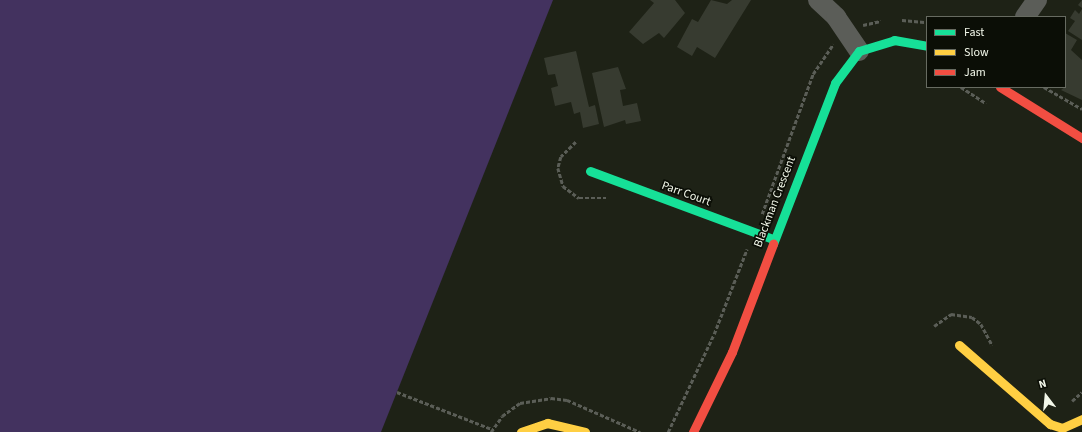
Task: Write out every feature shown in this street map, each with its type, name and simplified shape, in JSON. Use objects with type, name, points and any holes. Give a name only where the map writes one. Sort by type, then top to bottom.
[{"type":"street","points":[[818,0],[836,17],[860,51],[894,40],[926,46]]},
{"type":"street","points":[[1026,16],[1037,0]]},
{"type":"street","name":"Blackman Crescent","points":[[694,432],[732,352],[773,239],[835,82],[860,51]]},
{"type":"street","points":[[1002,88],[1082,138]]},
{"type":"street","name":"Parr Court","points":[[590,171],[773,239]]},
{"type":"street","points":[[959,345],[1050,424],[1062,428],[1082,419]]},
{"type":"street","points":[[524,430],[560,424],[585,432]]},
{"type":"path","points":[[1046,88],[1082,109]]},
{"type":"path","points":[[576,142],[561,158],[558,168],[563,186],[579,198],[610,197]]},
{"type":"path","points":[[668,432],[714,334],[747,250],[740,247]]},
{"type":"path","points":[[934,326],[951,314],[972,317],[981,324],[996,349]]},
{"type":"path","points":[[397,392],[492,429]]},
{"type":"path","points":[[1069,405],[1082,392]]},
{"type":"shaded area","points":[[0,0],[553,0],[381,432],[0,432]]},
{"type":"building","points":[[650,0],[675,0],[685,13],[664,38],[659,33],[643,44],[629,32],[654,3]]},
{"type":"building","points":[[711,0],[727,4],[732,0],[751,0],[715,58],[697,47],[692,56],[677,47],[692,19],[698,22]]},
{"type":"building","points":[[1082,0],[1082,8],[1078,5]]},
{"type":"building","points":[[1082,9],[1082,40],[1068,31],[1075,21],[1070,18],[1075,10],[1079,14]]},
{"type":"building","points":[[1066,34],[1077,40],[1071,50],[1082,60],[1082,100],[1061,90],[1066,88]]},
{"type":"building","points":[[576,51],[589,107],[595,105],[599,124],[583,128],[580,112],[574,114],[571,102],[555,106],[551,88],[558,86],[555,74],[548,75],[544,58]]},
{"type":"building","points":[[618,67],[626,89],[620,90],[623,106],[637,103],[641,121],[626,124],[625,120],[604,127],[592,73]]},
{"type":"traffic: fast","points":[[773,244],[835,83],[859,51],[894,40],[926,46]]},
{"type":"traffic: fast","points":[[590,171],[773,239]]},
{"type":"traffic: slow","points":[[959,345],[1050,424],[1062,428],[1082,419]]},
{"type":"traffic: slow","points":[[521,432],[547,423],[585,432]]},
{"type":"traffic: jam","points":[[1002,88],[1082,138]]},
{"type":"traffic: jam","points":[[693,432],[732,352],[773,244]]}]
